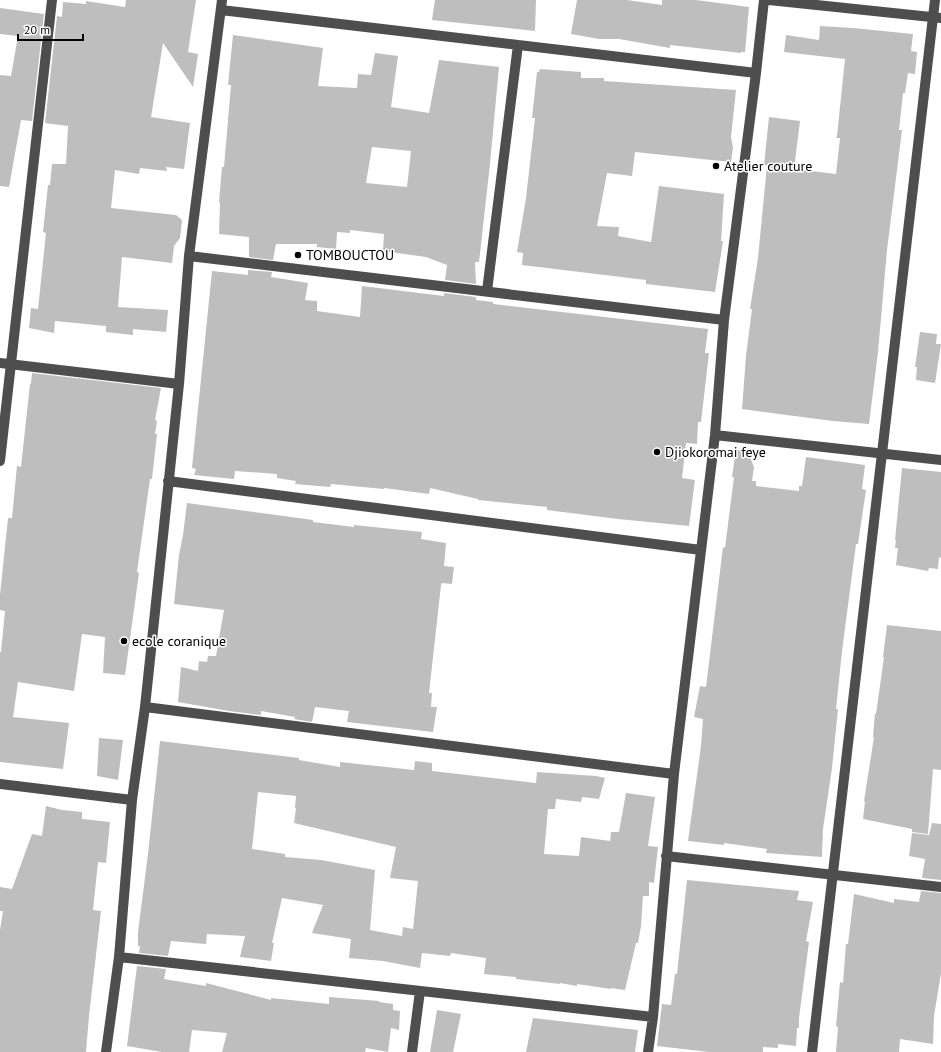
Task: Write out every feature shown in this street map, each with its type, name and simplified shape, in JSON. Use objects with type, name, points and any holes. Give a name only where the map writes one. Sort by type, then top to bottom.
[{"type":"street","points":[[0,462],[52,0]]},
{"type":"street","points":[[648,1052],[653,1017],[674,774],[715,435],[724,320],[764,0]]},
{"type":"street","points":[[769,0],[937,18]]},
{"type":"street","points":[[812,1052],[882,453],[937,18],[935,0]]},
{"type":"street","points":[[106,1052],[119,958],[132,800],[144,707],[179,384],[189,256],[222,5],[518,45],[756,73]]},
{"type":"street","points":[[487,292],[518,45]]},
{"type":"street","points":[[189,256],[724,320]]},
{"type":"street","points":[[0,363],[179,384]]},
{"type":"street","points":[[715,435],[941,460]]},
{"type":"street","points":[[168,481],[701,550]]},
{"type":"street","points":[[144,707],[674,774]]},
{"type":"street","points":[[0,784],[132,800]]},
{"type":"street","points":[[666,856],[941,887]]},
{"type":"street","points":[[119,958],[653,1017]]},
{"type":"street","points":[[412,1052],[420,991]]},
{"type":"building","points":[[126,0],[196,0],[188,52],[198,54],[193,87],[163,43],[151,117],[190,123],[184,169],[166,167],[167,171],[140,168],[139,174],[115,170],[111,208],[176,215],[182,220],[180,238],[174,246],[172,263],[122,257],[118,307],[168,310],[166,332],[133,329],[133,335],[106,332],[106,326],[55,321],[54,333],[29,328],[31,308],[38,309],[46,233],[43,232],[48,185],[50,185],[52,164],[66,164],[68,126],[45,123],[57,16],[62,17],[63,2],[86,4],[86,1],[125,7]]},
{"type":"building","points":[[435,0],[536,0],[535,31],[432,20]]},
{"type":"building","points":[[577,0],[627,0],[662,5],[662,0],[696,0],[749,7],[745,52],[741,53],[670,45],[670,48],[619,39],[599,39],[571,34]]},
{"type":"building","points":[[0,8],[44,14],[32,121],[21,120],[9,187],[0,186],[0,75],[11,76],[18,36],[0,34]]},
{"type":"building","points":[[820,26],[913,34],[911,51],[917,52],[915,74],[908,73],[905,93],[903,93],[899,130],[902,130],[887,250],[878,352],[869,424],[833,421],[742,409],[746,356],[752,309],[750,309],[758,258],[767,165],[764,165],[769,117],[800,121],[794,169],[836,174],[840,138],[836,138],[845,59],[784,52],[786,35],[819,40]]},
{"type":"building","points":[[233,35],[323,48],[318,86],[357,88],[358,74],[371,75],[375,53],[398,56],[391,107],[429,113],[439,60],[499,67],[479,262],[475,262],[476,284],[445,280],[447,265],[426,257],[383,251],[384,234],[350,230],[350,233],[337,232],[336,249],[317,247],[317,244],[276,244],[273,260],[249,257],[249,237],[219,234],[219,202],[222,167],[224,167],[231,85],[228,85]],"holes":[[[372,147],[411,151],[407,187],[366,183]]]},
{"type":"building","points":[[540,69],[581,72],[581,78],[604,78],[604,81],[736,90],[731,137],[733,147],[731,162],[635,152],[632,176],[607,173],[597,226],[619,227],[618,236],[651,242],[659,186],[724,194],[721,241],[723,241],[715,292],[646,284],[646,280],[522,265],[523,253],[517,252],[526,198],[535,118],[532,118],[537,72],[539,72]]},
{"type":"building","points":[[248,270],[272,272],[271,277],[308,283],[305,300],[317,301],[317,311],[360,317],[362,286],[444,296],[444,293],[476,297],[476,300],[493,302],[493,304],[708,329],[705,353],[709,353],[701,422],[698,422],[697,444],[686,443],[682,478],[695,480],[689,526],[618,519],[547,510],[547,507],[478,500],[430,488],[429,494],[384,488],[331,484],[330,487],[295,484],[296,481],[277,478],[277,474],[235,471],[234,479],[194,475],[196,469],[192,468],[212,271],[248,275]]},
{"type":"building","points":[[920,332],[937,334],[936,344],[941,344],[935,383],[916,380],[917,367],[915,367]]},
{"type":"building","points":[[32,373],[161,388],[155,420],[157,421],[155,434],[157,434],[152,479],[150,479],[137,572],[139,573],[125,675],[103,673],[105,637],[82,634],[74,691],[18,682],[13,717],[69,723],[63,769],[0,762],[0,652],[5,611],[0,610],[0,595],[8,518],[12,518],[17,466],[21,467]]},
{"type":"building","points":[[736,449],[749,455],[754,467],[752,481],[756,481],[756,486],[799,491],[799,486],[802,486],[806,457],[865,465],[862,489],[866,490],[858,544],[856,544],[842,651],[832,768],[823,829],[822,857],[766,853],[767,849],[724,843],[724,845],[688,841],[701,746],[703,719],[694,717],[700,686],[706,687],[723,547],[725,548],[734,477],[732,477]]},
{"type":"building","points":[[902,468],[941,472],[941,558],[939,557],[938,569],[929,568],[928,571],[896,565],[898,548],[895,548],[895,540]]},
{"type":"building","points":[[187,503],[313,520],[313,522],[354,527],[354,525],[422,532],[421,539],[446,543],[444,566],[454,567],[452,584],[442,583],[441,585],[429,693],[432,693],[431,707],[437,707],[433,732],[347,722],[349,711],[315,707],[312,722],[294,719],[295,717],[261,711],[261,715],[178,702],[181,667],[198,671],[199,661],[207,662],[208,656],[216,656],[224,610],[174,604],[179,555]]},
{"type":"building","points":[[887,625],[941,631],[941,770],[933,769],[928,834],[912,832],[912,829],[863,819],[864,801],[874,737],[875,713],[876,714]]},
{"type":"building","points":[[99,738],[123,740],[118,780],[97,776]]},
{"type":"building","points":[[160,741],[299,758],[299,760],[340,767],[340,762],[414,770],[415,761],[432,763],[432,771],[536,783],[537,772],[596,776],[605,778],[599,799],[582,797],[581,802],[556,799],[555,809],[548,809],[544,854],[579,856],[581,837],[610,841],[611,832],[619,832],[626,793],[655,797],[648,846],[658,847],[654,883],[649,882],[649,896],[643,896],[638,943],[636,943],[625,990],[577,984],[577,986],[484,974],[486,958],[451,953],[450,956],[422,953],[420,968],[383,961],[349,958],[351,939],[312,933],[323,905],[282,898],[272,943],[274,943],[271,961],[240,957],[245,936],[207,934],[206,944],[171,941],[168,956],[139,953],[140,946],[138,946],[138,932]],"holes":[[[258,792],[296,796],[294,823],[396,847],[390,878],[418,881],[413,929],[403,927],[402,936],[370,930],[375,870],[321,860],[285,857],[285,854],[252,849]]]},
{"type":"building","points":[[46,806],[62,810],[82,812],[82,819],[110,822],[106,863],[98,862],[93,910],[101,911],[86,1052],[0,1052],[0,930],[3,911],[0,911],[0,887],[12,889],[32,834],[42,836]]},
{"type":"building","points":[[932,823],[941,824],[941,880],[922,878],[925,859],[909,856],[912,833],[929,835]]},
{"type":"building","points":[[687,880],[799,891],[797,900],[813,902],[806,941],[809,942],[799,1028],[797,1028],[796,1046],[778,1044],[778,1048],[763,1047],[763,1052],[709,1052],[657,1046],[662,1004],[671,1005],[675,974],[677,974]]},
{"type":"building","points":[[921,891],[941,893],[941,973],[934,1016],[933,1044],[900,1039],[899,1052],[836,1052],[838,1027],[836,1026],[840,982],[843,983],[846,944],[848,944],[854,894],[894,903],[894,899],[919,902]]},
{"type":"building","points":[[137,966],[166,969],[164,979],[206,986],[206,983],[271,1000],[271,998],[329,1004],[329,997],[379,1001],[393,1004],[393,1010],[400,1011],[399,1030],[391,1028],[388,1052],[366,1048],[365,1052],[222,1052],[227,1033],[192,1030],[189,1052],[162,1052],[127,1046]]},
{"type":"building","points":[[437,1010],[461,1014],[453,1052],[430,1052]]},
{"type":"building","points":[[533,1018],[638,1030],[635,1052],[526,1052]]},
{"type":"place","name":"Atelier couture","points":[[716,166]]},
{"type":"place","name":"TOMBOUCTOU","points":[[298,255]]},
{"type":"place","name":"Djiokoromai feye","points":[[657,452]]},
{"type":"place","name":"ecole coranique","points":[[124,641]]}]
